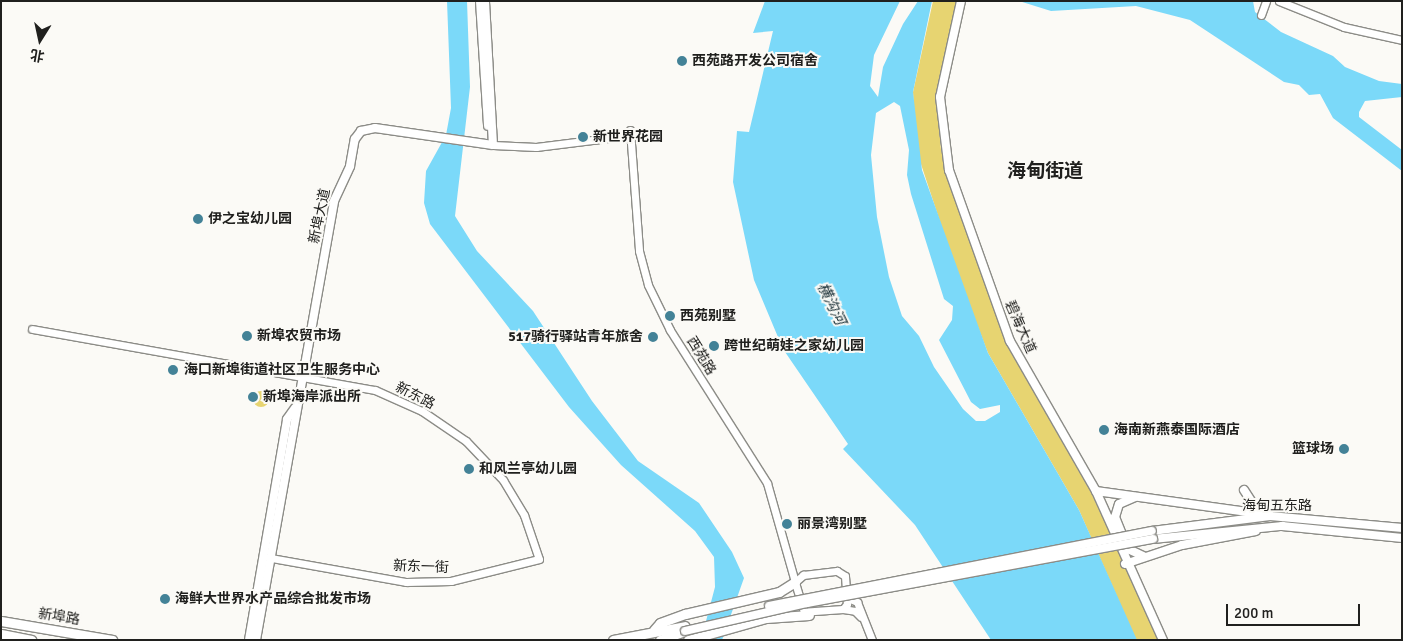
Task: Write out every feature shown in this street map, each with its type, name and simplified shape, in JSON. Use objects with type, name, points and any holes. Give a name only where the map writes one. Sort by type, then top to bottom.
[{"type":"highway","points":[[654,630],[660,623],[685,614],[767,595],[795,582]]},
{"type":"highway","points":[[660,640],[686,632],[766,618],[809,615]]},
{"type":"highway","name":"新埠路","points":[[1,622],[112,640]]},
{"type":"highway","points":[[613,640],[654,630],[686,632]]},
{"type":"highway","name":"新埠路","points":[[1,634],[32,640]]},
{"type":"main road","points":[[480,1],[491,143]]},
{"type":"main road","points":[[485,1],[491,143]]},
{"type":"main road","name":"碧海大道","points":[[960,1],[940,97],[946,162],[1010,340],[1096,491],[1161,640]]},
{"type":"main road","name":"碧海大道","points":[[960,1],[938,97],[944,163],[1009,343],[1080,466],[1127,563]]},
{"type":"main road","points":[[1261,15],[1266,1]]},
{"type":"main road","points":[[1279,1],[1339,26],[1402,38]]},
{"type":"main road","points":[[1286,1],[1349,26],[1402,38]]},
{"type":"main road","name":"新埠大道","points":[[256,640],[334,201],[350,166],[356,136],[372,128],[491,143]]},
{"type":"main road","name":"西苑路","points":[[491,143],[536,147],[630,133],[639,251],[648,286],[670,330],[767,484],[795,582],[800,609],[809,615]]},
{"type":"main road","name":"新东路","points":[[32,329],[303,380],[375,390],[422,411],[466,442],[503,480],[524,515],[539,559]]},
{"type":"main road","name":"新埠大道","points":[[249,640],[287,420],[295,410],[303,380]]},
{"type":"main road","points":[[1229,508],[1244,490],[1253,508],[1270,516]]},
{"type":"main road","points":[[1096,491],[1261,512]]},
{"type":"main road","points":[[1139,496],[1119,504],[1115,518],[1128,549],[1146,556]]},
{"type":"main road","name":"海甸五东路","points":[[1152,535],[1270,516],[1402,528]]},
{"type":"main road","points":[[1127,563],[1204,540],[1282,526]]},
{"type":"main road","name":"海甸五东路","points":[[1152,535],[1282,526],[1402,538]]},
{"type":"main road","points":[[686,632],[816,601],[1152,535]]},
{"type":"main road","name":"新东一街","points":[[271,558],[406,582],[451,581],[539,559]]},
{"type":"main road","points":[[795,582],[804,575],[836,571],[845,576],[850,599],[843,609]]},
{"type":"main road","points":[[850,599],[857,602],[872,640]]},
{"type":"main road","points":[[809,615],[843,609],[856,611],[864,622]]},
{"type":"shaded area","points":[[933,1],[959,1],[937,104],[941,150],[994,307],[1090,490],[1159,640],[1136,640],[1079,510],[988,353],[956,270],[916,149],[913,92]]},
{"type":"shaded area","points":[[258,391],[264,391],[269,396],[267,405],[258,407],[253,402],[253,396]]},
{"type":"water","points":[[447,1],[467,1],[470,87],[455,216],[477,251],[533,311],[592,401],[638,461],[699,503],[732,552],[744,578],[722,640],[701,640],[715,587],[714,557],[695,531],[621,465],[569,407],[430,224],[424,203],[426,171],[446,135],[451,108]]},
{"type":"water","name":"横沟河","points":[[765,1],[900,1],[874,55],[870,86],[878,97],[883,67],[903,24],[918,1],[932,1],[913,92],[922,170],[988,353],[1079,510],[1137,640],[991,640],[915,525],[843,449],[848,444],[783,349],[754,280],[733,182],[737,131],[749,132],[773,31],[753,33]],"holes":[[[894,102],[900,106],[909,150],[907,175],[911,194],[944,299],[953,306],[952,320],[939,340],[971,402],[980,409],[1000,405],[1000,412],[985,421],[976,421],[963,409],[934,367],[919,336],[902,316],[889,277],[877,217],[871,155],[876,113]]]},
{"type":"water","points":[[1019,1],[1253,1],[1255,12],[1281,32],[1333,56],[1345,67],[1379,81],[1402,84],[1402,97],[1365,101],[1359,112],[1359,117],[1402,150],[1402,171],[1333,118],[1320,94],[1309,95],[1299,85],[1284,82],[1190,20],[1136,6],[1051,11]]},
{"type":"place","name":"西苑路开发公司宿舍","points":[[682,61]]},
{"type":"place","name":"新世界花园","points":[[583,137]]},
{"type":"place","name":"伊之宝幼儿园","points":[[198,219]]},
{"type":"place","name":"西苑别墅","points":[[670,316]]},
{"type":"place","name":"新埠农贸市场","points":[[247,336]]},
{"type":"place","name":"517骑行驿站青年旅舍","points":[[653,337]]},
{"type":"place","name":"跨世纪萌娃之家幼儿园","points":[[714,346]]},
{"type":"place","name":"海口新埠街道社区卫生服务中心","points":[[173,370]]},
{"type":"place","name":"新埠海岸派出所","points":[[253,397]]},
{"type":"place","name":"海南新燕泰国际酒店","points":[[1104,430]]},
{"type":"place","name":"篮球场","points":[[1344,449]]},
{"type":"place","name":"和风兰亭幼儿园","points":[[469,469]]},
{"type":"place","name":"丽景湾别墅","points":[[787,524]]},
{"type":"place","name":"海鲜大世界水产品综合批发市场","points":[[165,599]]},
{"type":"district","name":"海甸街道","points":[[1045,172]]}]
